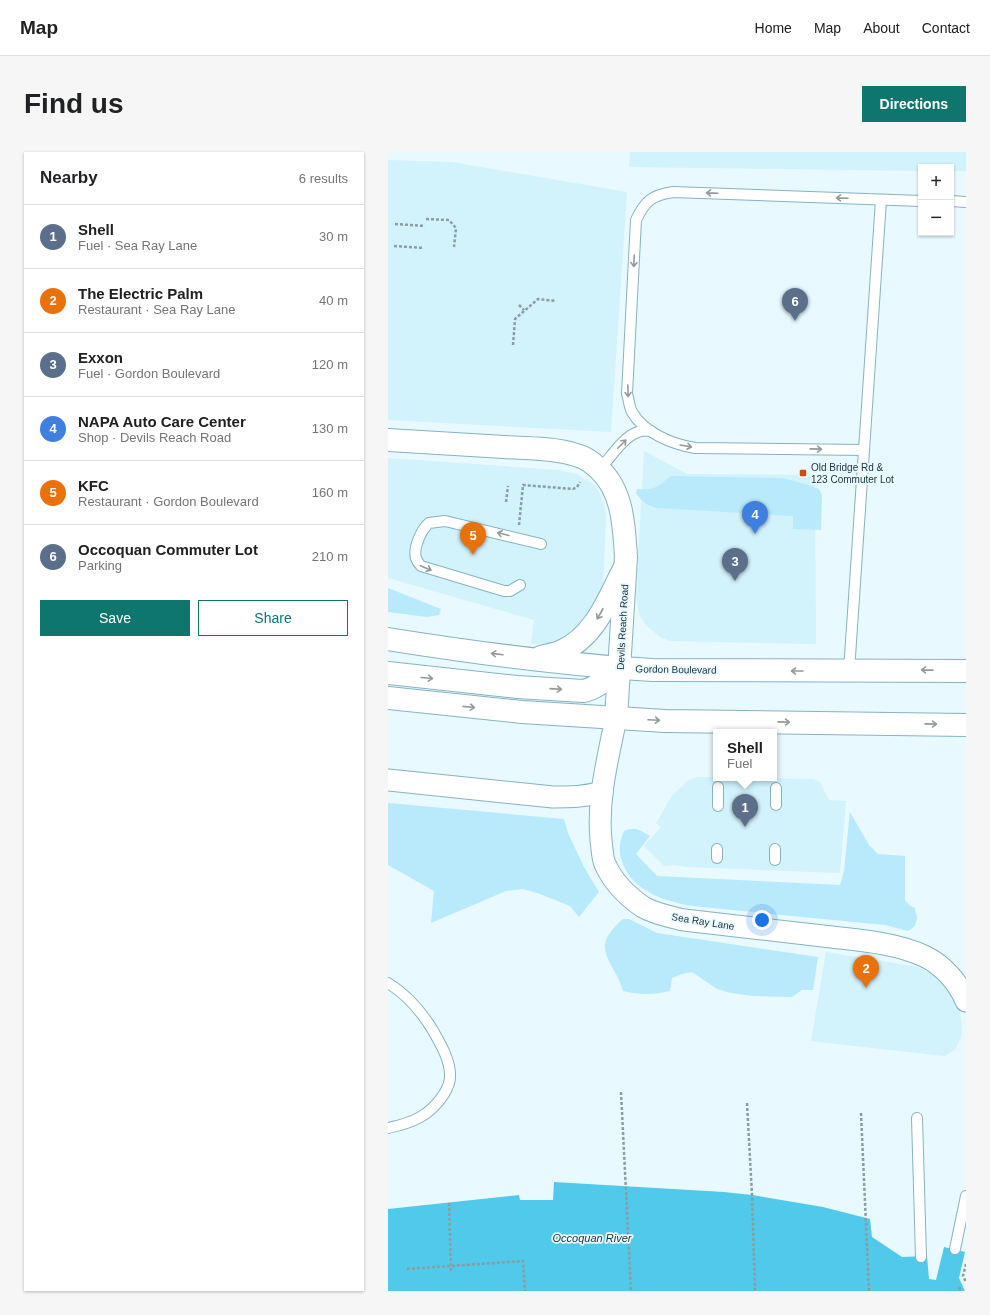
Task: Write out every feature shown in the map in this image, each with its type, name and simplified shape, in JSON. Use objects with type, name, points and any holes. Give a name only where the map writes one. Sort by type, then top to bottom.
[{"type":"main road","name":"Devils Reach Road","points":[[388,440],[566,452],[583,457],[600,469],[611,483],[619,502],[624,530],[625,567],[616,718]]},
{"type":"main road","points":[[532,659],[561,652],[579,641],[596,621],[625,567]]},
{"type":"main road","name":"Gordon Boulevard","points":[[388,639],[532,659],[653,670],[966,671]]},
{"type":"main road","points":[[388,673],[517,687],[583,691],[596,686],[620,668]]},
{"type":"main road","points":[[388,698],[522,712],[665,721],[966,725]]},
{"type":"street","name":"Devils Reach Road","points":[[602,792],[616,718]]},
{"type":"street","points":[[388,780],[553,797],[581,797],[602,792]]},
{"type":"street","name":"Sea Ray Lane","points":[[602,792],[600,833],[605,863],[613,879],[625,893],[644,907],[684,920],[862,941],[906,949],[925,956],[938,965],[950,976],[962,992],[966,1001]]},
{"type":"lane","points":[[864,450],[695,448],[670,442],[638,420],[631,411],[627,394],[636,220],[641,208],[650,199],[660,194],[673,192],[918,201]]},
{"type":"lane","points":[[849,671],[881,200]]},
{"type":"lane","points":[[954,201],[966,202]]},
{"type":"lane","points":[[600,469],[629,437],[639,431],[651,430]]},
{"type":"lane","points":[[520,585],[510,591],[504,591],[421,566],[416,559],[415,554],[421,532],[428,523],[445,521],[541,544]]},
{"type":"lane","points":[[718,787],[718,806]]},
{"type":"lane","points":[[776,788],[776,805]]},
{"type":"lane","points":[[775,849],[775,860]]},
{"type":"lane","points":[[388,983],[406,997],[429,1025],[446,1056],[450,1076],[449,1084],[436,1106],[419,1118],[388,1128]]},
{"type":"lane","points":[[917,1118],[921,1257]]},
{"type":"lane","points":[[955,1249],[966,1196]]},
{"type":"path","points":[[426,219],[449,220],[456,228],[454,247]]},
{"type":"path","points":[[396,224],[426,226]]},
{"type":"path","points":[[394,246],[424,248]]},
{"type":"path","points":[[513,345],[515,319],[538,299],[556,301]]},
{"type":"path","points":[[519,305],[525,310]]},
{"type":"path","points":[[519,525],[523,485],[573,489],[577,487],[580,482]]},
{"type":"path","points":[[506,502],[508,486]]},
{"type":"path","points":[[621,1092],[631,1291]]},
{"type":"path","points":[[747,1103],[755,1291]]},
{"type":"path","points":[[861,1113],[869,1291]]},
{"type":"path","points":[[449,1203],[451,1273]]},
{"type":"path","points":[[407,1269],[523,1261],[525,1291]]},
{"type":"path","points":[[966,1264],[963,1276],[966,1282]]},
{"type":"shaded area","points":[[630,152],[966,152],[966,171],[954,171],[954,164],[918,164],[918,171],[629,167]]},
{"type":"shaded area","points":[[388,160],[452,162],[627,192],[611,432],[388,420]]},
{"type":"shaded area","points":[[644,451],[687,474],[815,475],[816,644],[670,641],[660,637],[646,625],[639,614],[636,598]]},
{"type":"shaded area","points":[[388,458],[558,470],[577,474],[593,484],[601,497],[606,516],[603,587],[600,599],[574,636],[547,645],[531,644],[534,620],[388,578]]},
{"type":"shaded area","points":[[671,476],[782,478],[809,485],[819,489],[822,495],[821,530],[793,529],[793,516],[656,508],[645,503],[636,493],[637,489],[656,487]]},
{"type":"shaded area","points":[[388,588],[441,609],[439,615],[427,617],[388,612]]},
{"type":"shaded area","points":[[698,777],[713,777],[713,781],[777,781],[777,778],[812,779],[820,782],[829,800],[846,801],[840,873],[686,867],[675,865],[664,866],[644,846],[661,827],[656,823],[673,794],[689,780]]},
{"type":"shaded area","points":[[388,803],[564,819],[568,833],[584,867],[599,892],[579,917],[570,906],[523,889],[506,891],[431,923],[434,891],[388,865]]},
{"type":"shaded area","points":[[850,812],[869,845],[878,854],[905,856],[905,900],[910,906],[915,908],[917,918],[915,926],[908,931],[885,925],[692,906],[671,901],[652,894],[635,882],[628,874],[620,856],[620,844],[624,831],[634,829],[640,830],[650,836],[636,854],[657,876],[840,885],[844,871]]},
{"type":"shaded area","points":[[623,919],[629,919],[657,933],[818,957],[813,990],[802,990],[792,997],[753,996],[731,993],[717,989],[692,972],[672,978],[670,991],[646,994],[623,991],[605,951],[605,943],[608,935]]},
{"type":"shaded area","points":[[826,952],[918,967],[945,982],[959,1003],[962,1028],[961,1037],[955,1050],[944,1056],[811,1041]]},
{"type":"water","name":"Occoquan River","points":[[554,1182],[752,1195],[823,1207],[870,1219],[872,1237],[902,1257],[927,1256],[929,1279],[936,1280],[944,1247],[965,1252],[959,1278],[965,1291],[388,1291],[388,1209],[519,1195],[520,1200],[553,1200]]},
{"type":"place","name":"Occoquan Commuter Lot","points":[[795,321]]},
{"type":"place","name":"Old Bridge Rd & 123 Commuter Lot","points":[[803,473]]},
{"type":"place","name":"NAPA Auto Care Center","points":[[755,534]]},
{"type":"place","name":"KFC","points":[[473,555]]},
{"type":"place","name":"Exxon","points":[[735,581]]},
{"type":"place","name":"Shell","points":[[745,827]]},
{"type":"place","name":"The Electric Palm","points":[[866,988]]}]
